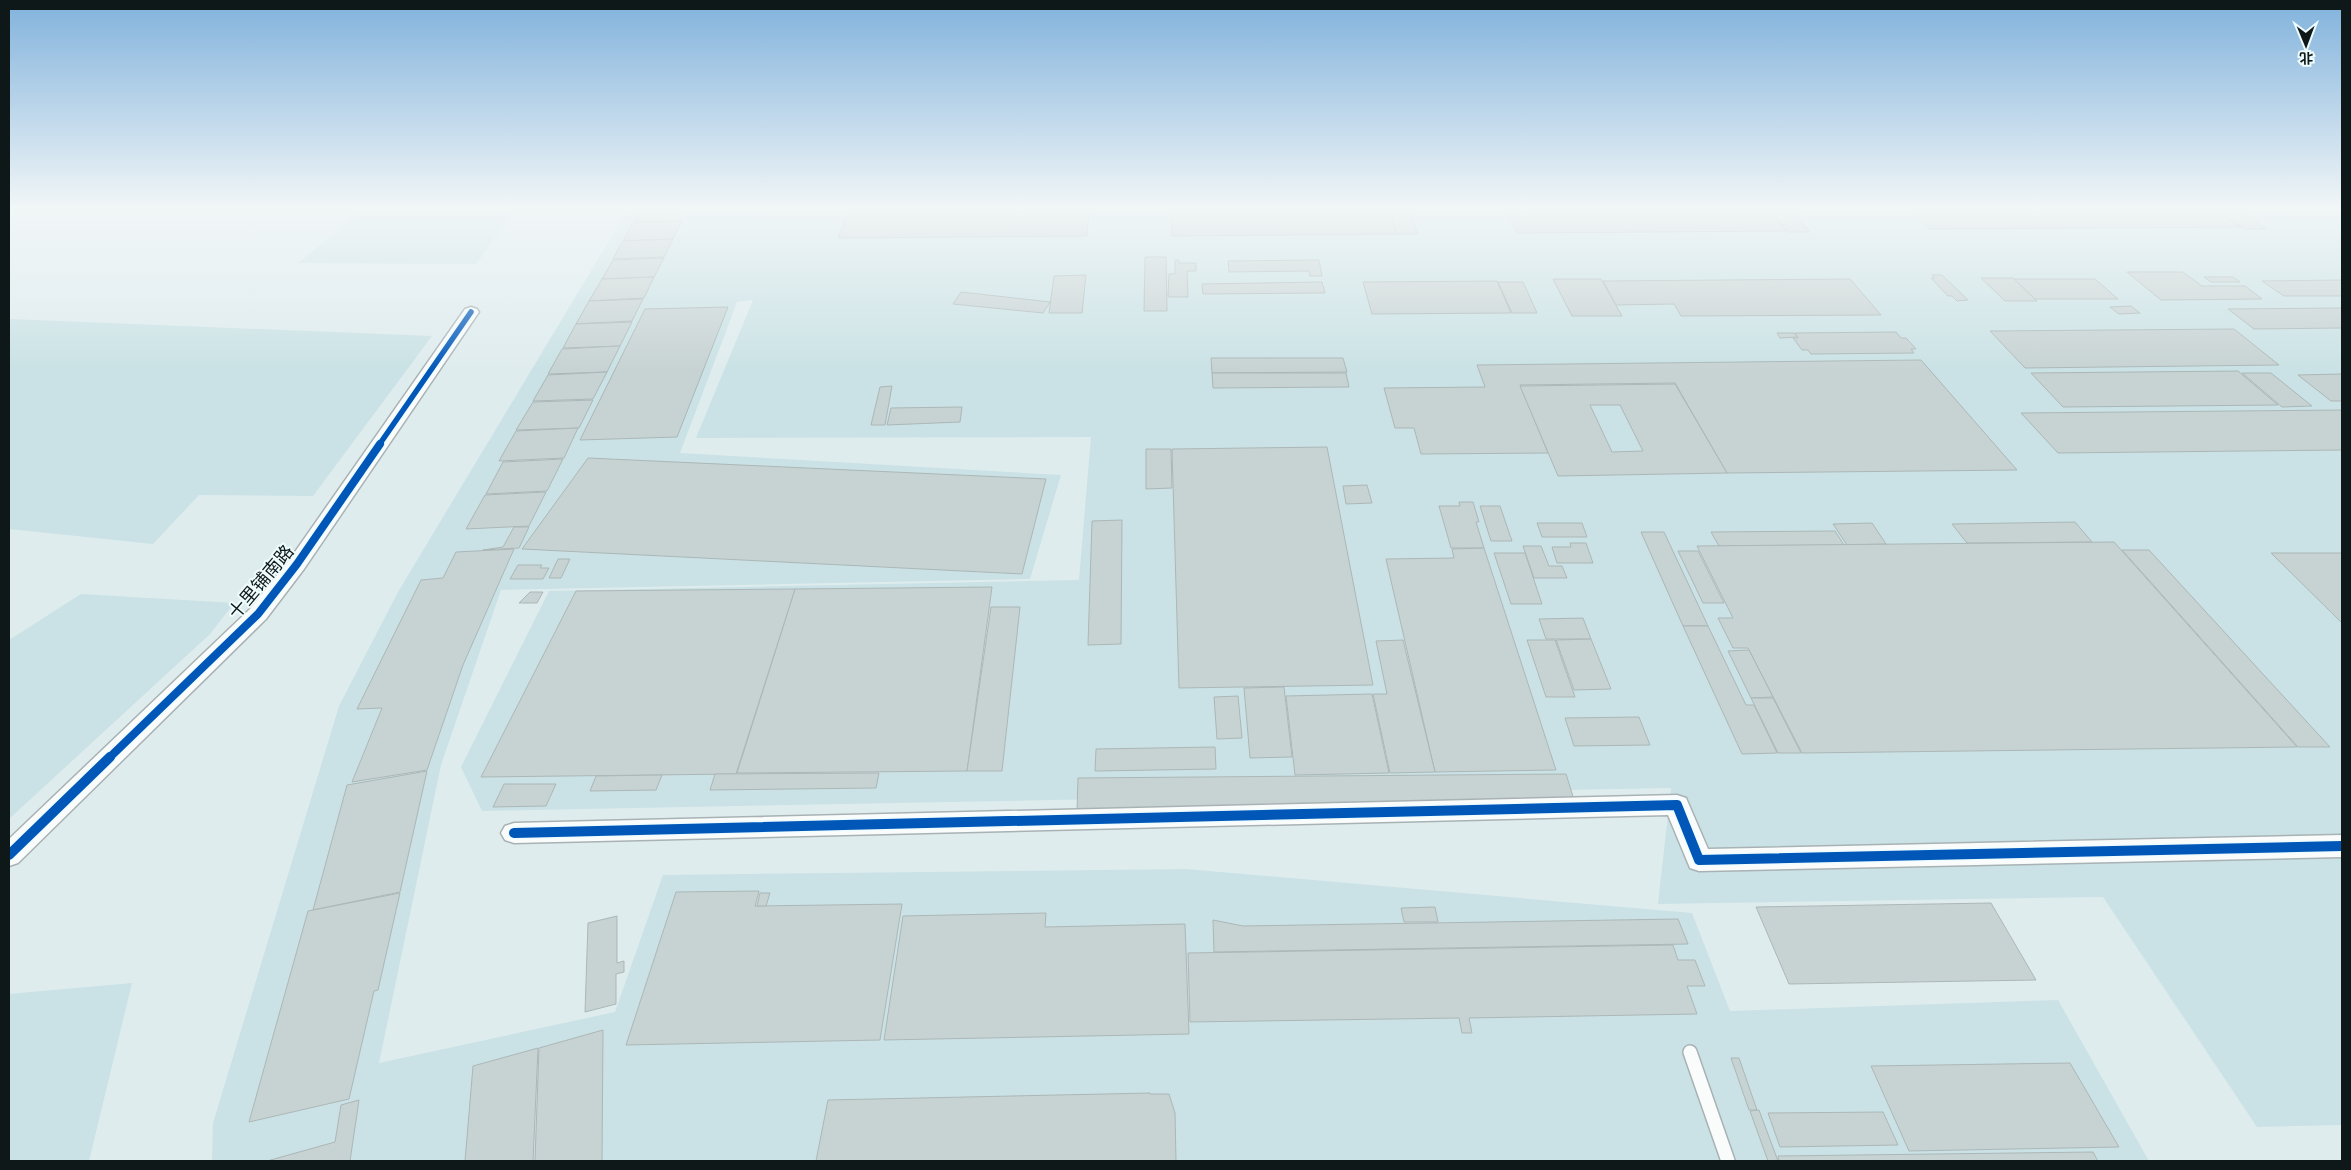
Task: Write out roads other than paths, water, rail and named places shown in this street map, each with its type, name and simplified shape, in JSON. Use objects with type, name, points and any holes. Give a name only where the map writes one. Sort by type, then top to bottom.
[{"type":"street","name":"十里铺南路","points":[[9,856],[258,614],[297,564],[471,312]]},
{"type":"street","points":[[514,833],[1677,805],[1699,860],[2342,846]]},
{"type":"lane","points":[[1690,1052],[1728,1161]]}]
